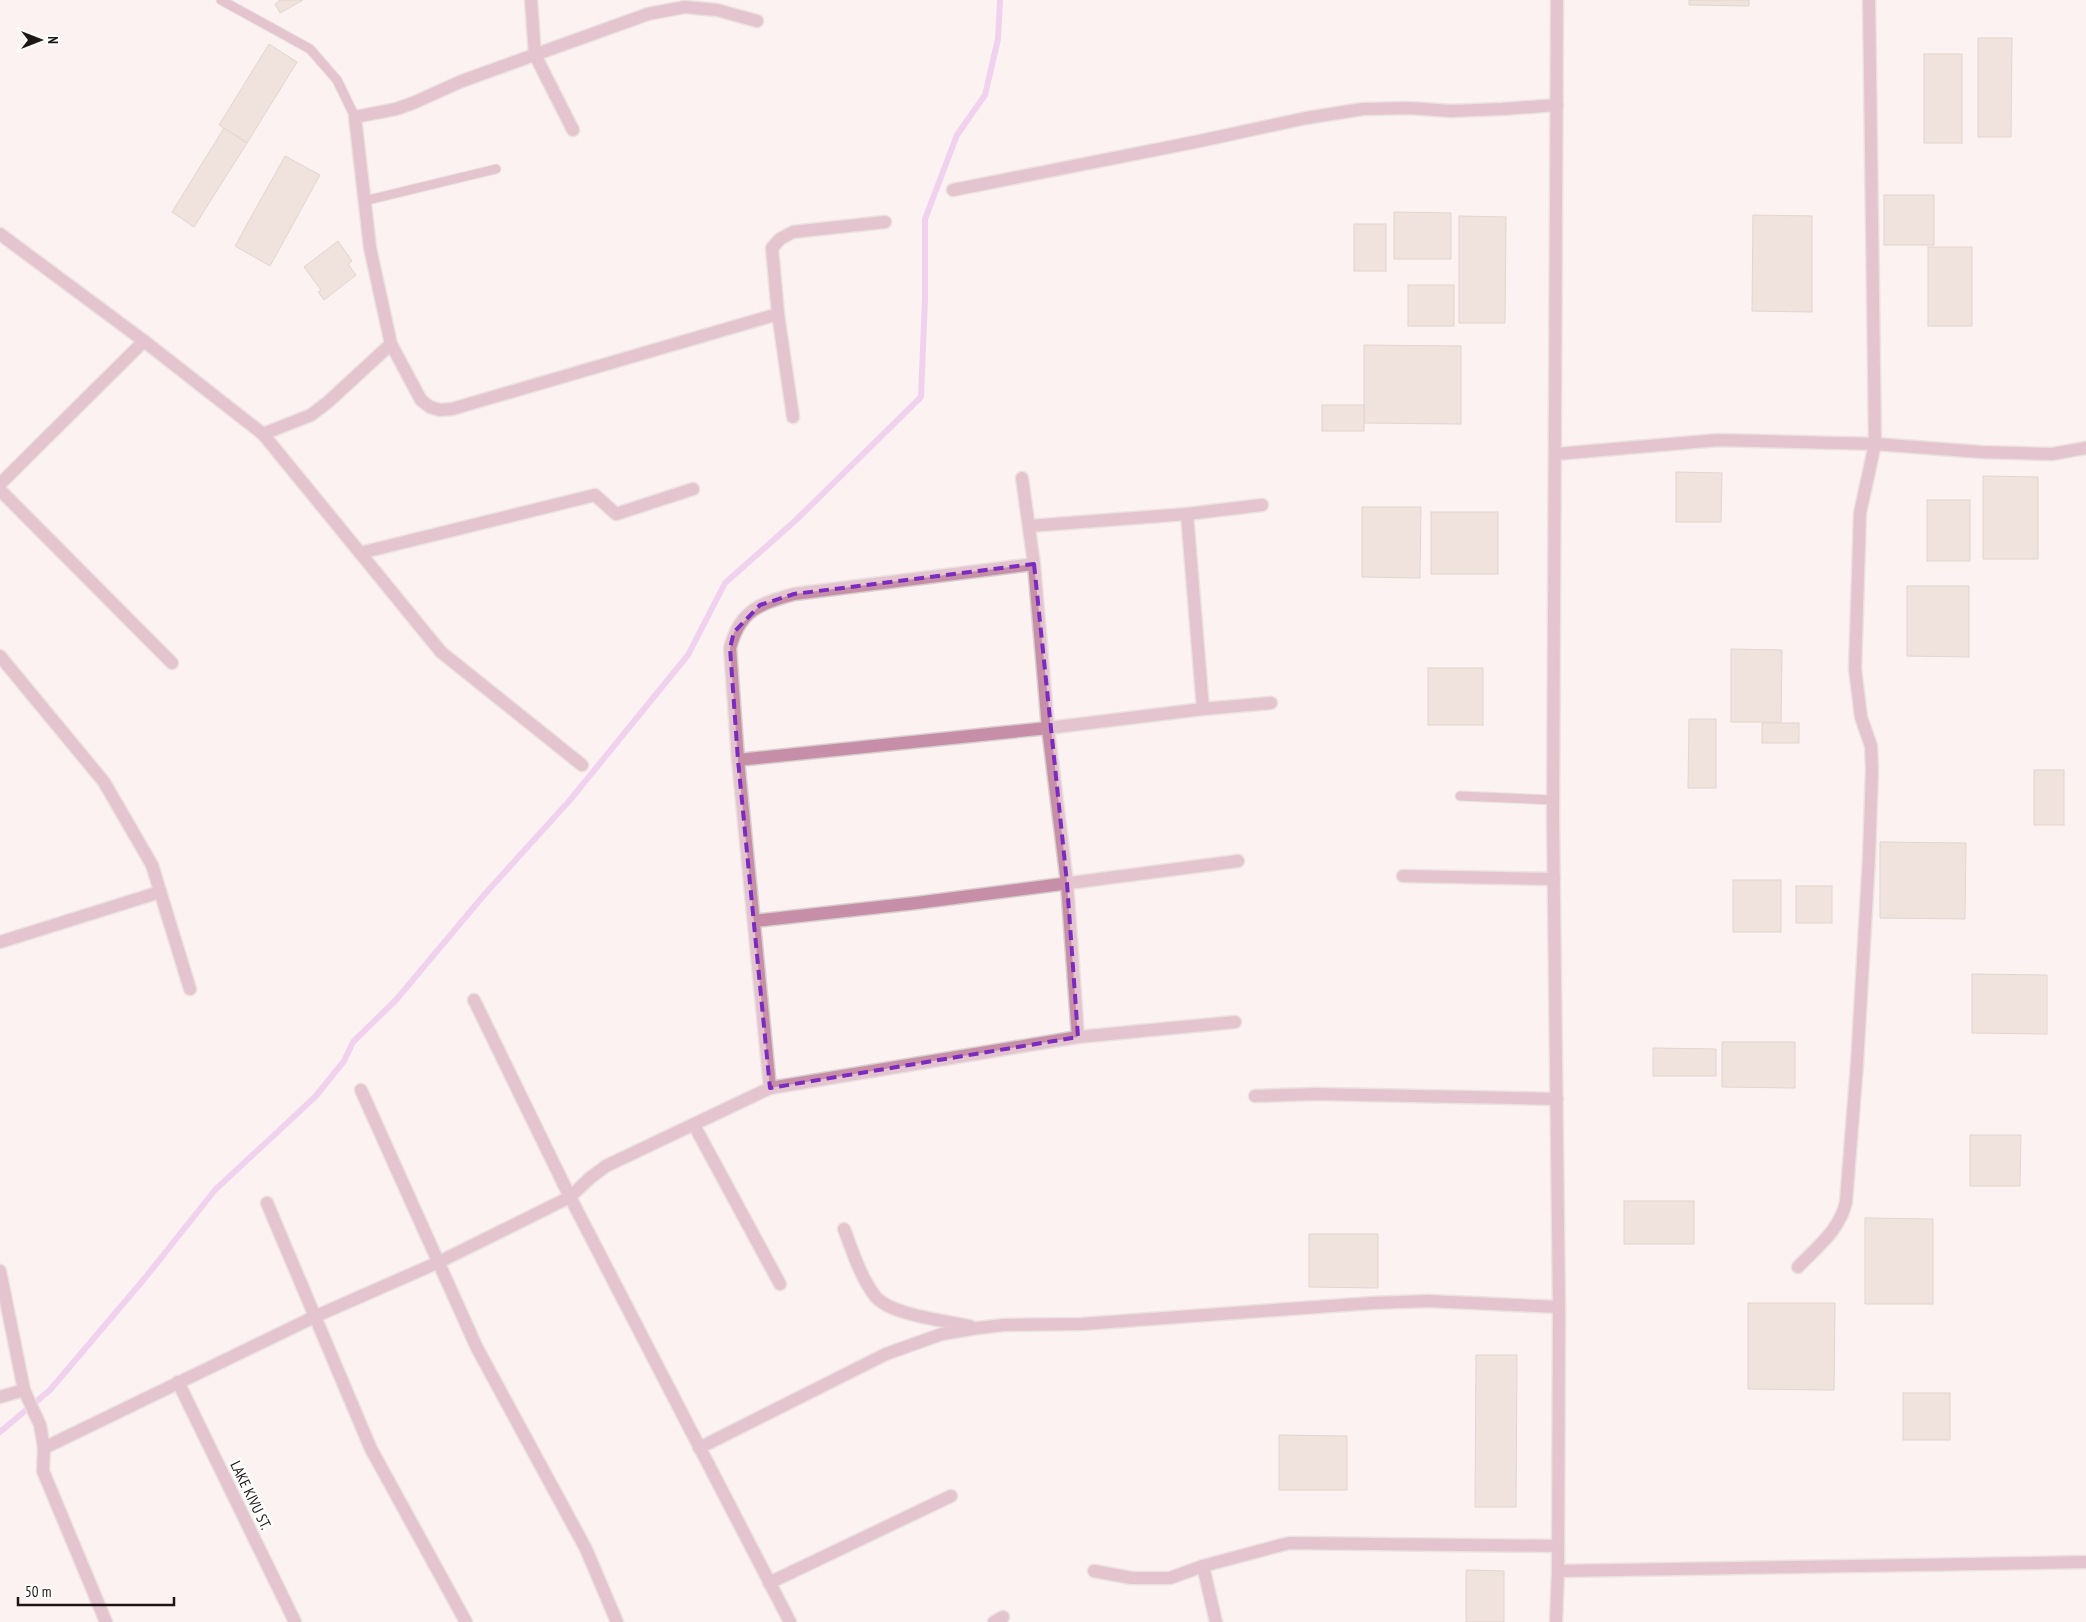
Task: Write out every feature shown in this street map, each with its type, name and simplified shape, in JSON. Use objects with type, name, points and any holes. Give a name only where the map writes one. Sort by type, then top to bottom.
[{"type":"street","points":[[530,0],[535,55],[573,130]]},
{"type":"street","points":[[1556,1622],[1558,1571],[1559,1307],[1553,800],[1557,0]]},
{"type":"street","points":[[1798,1267],[1840,1222],[1847,1192],[1859,1034],[1869,857],[1871,746],[1861,717],[1855,669],[1860,513],[1876,444],[1869,0]]},
{"type":"street","points":[[757,21],[717,10],[685,7],[648,14],[462,81],[396,109],[355,117],[370,248],[391,344],[421,400],[430,407],[440,410],[452,409],[778,314]]},
{"type":"street","points":[[953,190],[1306,118],[1363,109],[1409,108],[1451,111],[1556,105]]},
{"type":"street","points":[[793,417],[778,314],[772,248],[780,239],[793,232],[886,222]]},
{"type":"street","points":[[0,234],[144,341],[263,434],[441,652],[582,765]]},
{"type":"street","points":[[0,484],[144,341]]},
{"type":"street","points":[[263,434],[311,414],[328,402],[391,344]]},
{"type":"street","points":[[1556,454],[1718,440],[1876,444],[1981,452],[2052,454],[2086,448]]},
{"type":"street","points":[[1022,478],[1034,564],[1048,728],[1067,883],[1078,1037]]},
{"type":"street","points":[[0,490],[172,663]]},
{"type":"street","points":[[360,553],[595,495],[616,514],[693,490]]},
{"type":"street","points":[[1029,526],[1187,514],[1262,505]]},
{"type":"street","points":[[1187,514],[1203,709]]},
{"type":"street","points":[[770,1088],[738,760],[730,648],[734,632],[740,621],[760,605],[794,594],[1034,564]]},
{"type":"street","points":[[0,656],[104,782],[152,865],[190,989]]},
{"type":"street","points":[[738,760],[1271,703]]},
{"type":"street","points":[[754,921],[916,903],[1238,862]]},
{"type":"street","points":[[1403,876],[1554,879]]},
{"type":"street","points":[[0,942],[160,892]]},
{"type":"street","points":[[474,1000],[570,1197],[790,1622]]},
{"type":"street","points":[[44,1448],[314,1317],[439,1262],[570,1197],[606,1166],[770,1088],[1078,1037],[1235,1022]]},
{"type":"street","points":[[361,1090],[477,1348],[586,1550],[617,1622]]},
{"type":"street","points":[[1256,1096],[1316,1094],[1556,1100]]},
{"type":"street","points":[[694,1125],[780,1284]]},
{"type":"street","points":[[266,1203],[371,1449],[466,1622]]},
{"type":"street","points":[[844,1229],[858,1267],[876,1298],[898,1311],[978,1328]]},
{"type":"street","points":[[0,1271],[26,1394],[40,1426],[44,1448],[43,1471],[106,1622]]},
{"type":"street","points":[[699,1448],[886,1354],[942,1334],[978,1328],[1004,1325],[1101,1323],[1381,1303],[1428,1302],[1559,1307]]},
{"type":"street","name":"LAKE KIVU ST.","points":[[178,1382],[295,1622]]},
{"type":"street","points":[[0,1397],[26,1394]]},
{"type":"street","points":[[769,1583],[951,1496]]},
{"type":"street","points":[[1094,1570],[1132,1578],[1170,1578],[1203,1566],[1289,1543],[1558,1546]]},
{"type":"street","points":[[1558,1571],[2086,1562]]},
{"type":"street","points":[[1203,1566],[1216,1622]]},
{"type":"lane","points":[[221,0],[310,50],[337,80],[355,117]]},
{"type":"lane","points":[[364,202],[496,169]]},
{"type":"lane","points":[[1460,796],[1553,800]]},
{"type":"highlighted area","points":[[1034,564],[1067,883],[1078,1037],[770,1088],[738,760],[730,648],[734,632],[760,605],[794,594]]},
{"type":"building","points":[[280,0],[303,0],[280,13],[275,4]]},
{"type":"building","points":[[1689,0],[1749,0],[1749,6],[1689,5]]},
{"type":"building","points":[[1978,38],[2012,38],[2011,137],[1978,137]]},
{"type":"building","points":[[269,44],[297,62],[247,143],[219,125]]},
{"type":"building","points":[[1924,54],[1962,54],[1962,143],[1924,143]]},
{"type":"building","points":[[224,128],[247,143],[194,227],[172,212]]},
{"type":"building","points":[[285,156],[320,175],[270,266],[235,246]]},
{"type":"building","points":[[1884,195],[1934,195],[1934,245],[1884,245]]},
{"type":"building","points":[[1394,212],[1451,213],[1451,259],[1394,259]]},
{"type":"building","points":[[1753,215],[1812,216],[1812,312],[1752,311]]},
{"type":"building","points":[[1459,216],[1506,217],[1505,323],[1459,323]]},
{"type":"building","points":[[1354,224],[1386,224],[1386,271],[1354,271]]},
{"type":"building","points":[[338,241],[352,261],[348,264],[356,275],[324,300],[318,292],[321,290],[304,267]]},
{"type":"building","points":[[1928,247],[1972,247],[1972,326],[1928,326]]},
{"type":"building","points":[[1408,285],[1454,285],[1454,326],[1408,326]]},
{"type":"building","points":[[1364,345],[1461,346],[1461,424],[1364,423]]},
{"type":"building","points":[[1322,405],[1364,405],[1364,431],[1322,431]]},
{"type":"building","points":[[1676,472],[1722,473],[1721,522],[1676,522]]},
{"type":"building","points":[[1983,476],[2038,477],[2038,559],[1983,559]]},
{"type":"building","points":[[1927,500],[1970,500],[1970,561],[1927,561]]},
{"type":"building","points":[[1362,507],[1421,507],[1420,578],[1362,577]]},
{"type":"building","points":[[1431,512],[1498,512],[1498,574],[1431,574]]},
{"type":"building","points":[[1907,586],[1969,586],[1969,657],[1907,656]]},
{"type":"building","points":[[1731,649],[1782,650],[1781,722],[1731,722]]},
{"type":"building","points":[[1428,668],[1483,668],[1483,725],[1428,725]]},
{"type":"building","points":[[1689,719],[1716,719],[1716,788],[1688,788]]},
{"type":"building","points":[[1762,723],[1799,723],[1799,743],[1762,743]]},
{"type":"building","points":[[2034,770],[2064,770],[2064,825],[2034,825]]},
{"type":"building","points":[[1880,842],[1966,843],[1965,919],[1880,918]]},
{"type":"building","points":[[1733,880],[1781,880],[1781,932],[1733,932]]},
{"type":"building","points":[[1796,886],[1832,886],[1832,923],[1796,923]]},
{"type":"building","points":[[1972,974],[2047,975],[2047,1034],[1972,1033]]},
{"type":"building","points":[[1722,1042],[1795,1042],[1795,1088],[1722,1087]]},
{"type":"building","points":[[1653,1048],[1716,1049],[1716,1076],[1653,1076]]},
{"type":"building","points":[[1970,1135],[2021,1135],[2020,1186],[1970,1186]]},
{"type":"building","points":[[1624,1201],[1694,1201],[1694,1244],[1624,1244]]},
{"type":"building","points":[[1865,1218],[1933,1219],[1933,1304],[1865,1304]]},
{"type":"building","points":[[1309,1234],[1378,1234],[1378,1288],[1309,1287]]},
{"type":"building","points":[[1748,1303],[1835,1303],[1834,1390],[1748,1389]]},
{"type":"building","points":[[1476,1355],[1517,1355],[1516,1507],[1475,1507]]},
{"type":"building","points":[[1903,1393],[1950,1393],[1950,1440],[1903,1440]]},
{"type":"building","points":[[1279,1435],[1347,1436],[1347,1490],[1279,1490]]},
{"type":"building","points":[[1466,1570],[1504,1571],[1504,1622],[1466,1622]]},
{"type":"waterway","points":[[0,1432],[50,1390],[145,1278],[215,1190],[315,1097],[344,1061],[353,1042],[396,1000],[484,895],[570,800],[688,655],[725,583],[796,520],[921,397],[925,299],[925,219],[957,135],[985,95],[998,39],[1000,0]]}]
